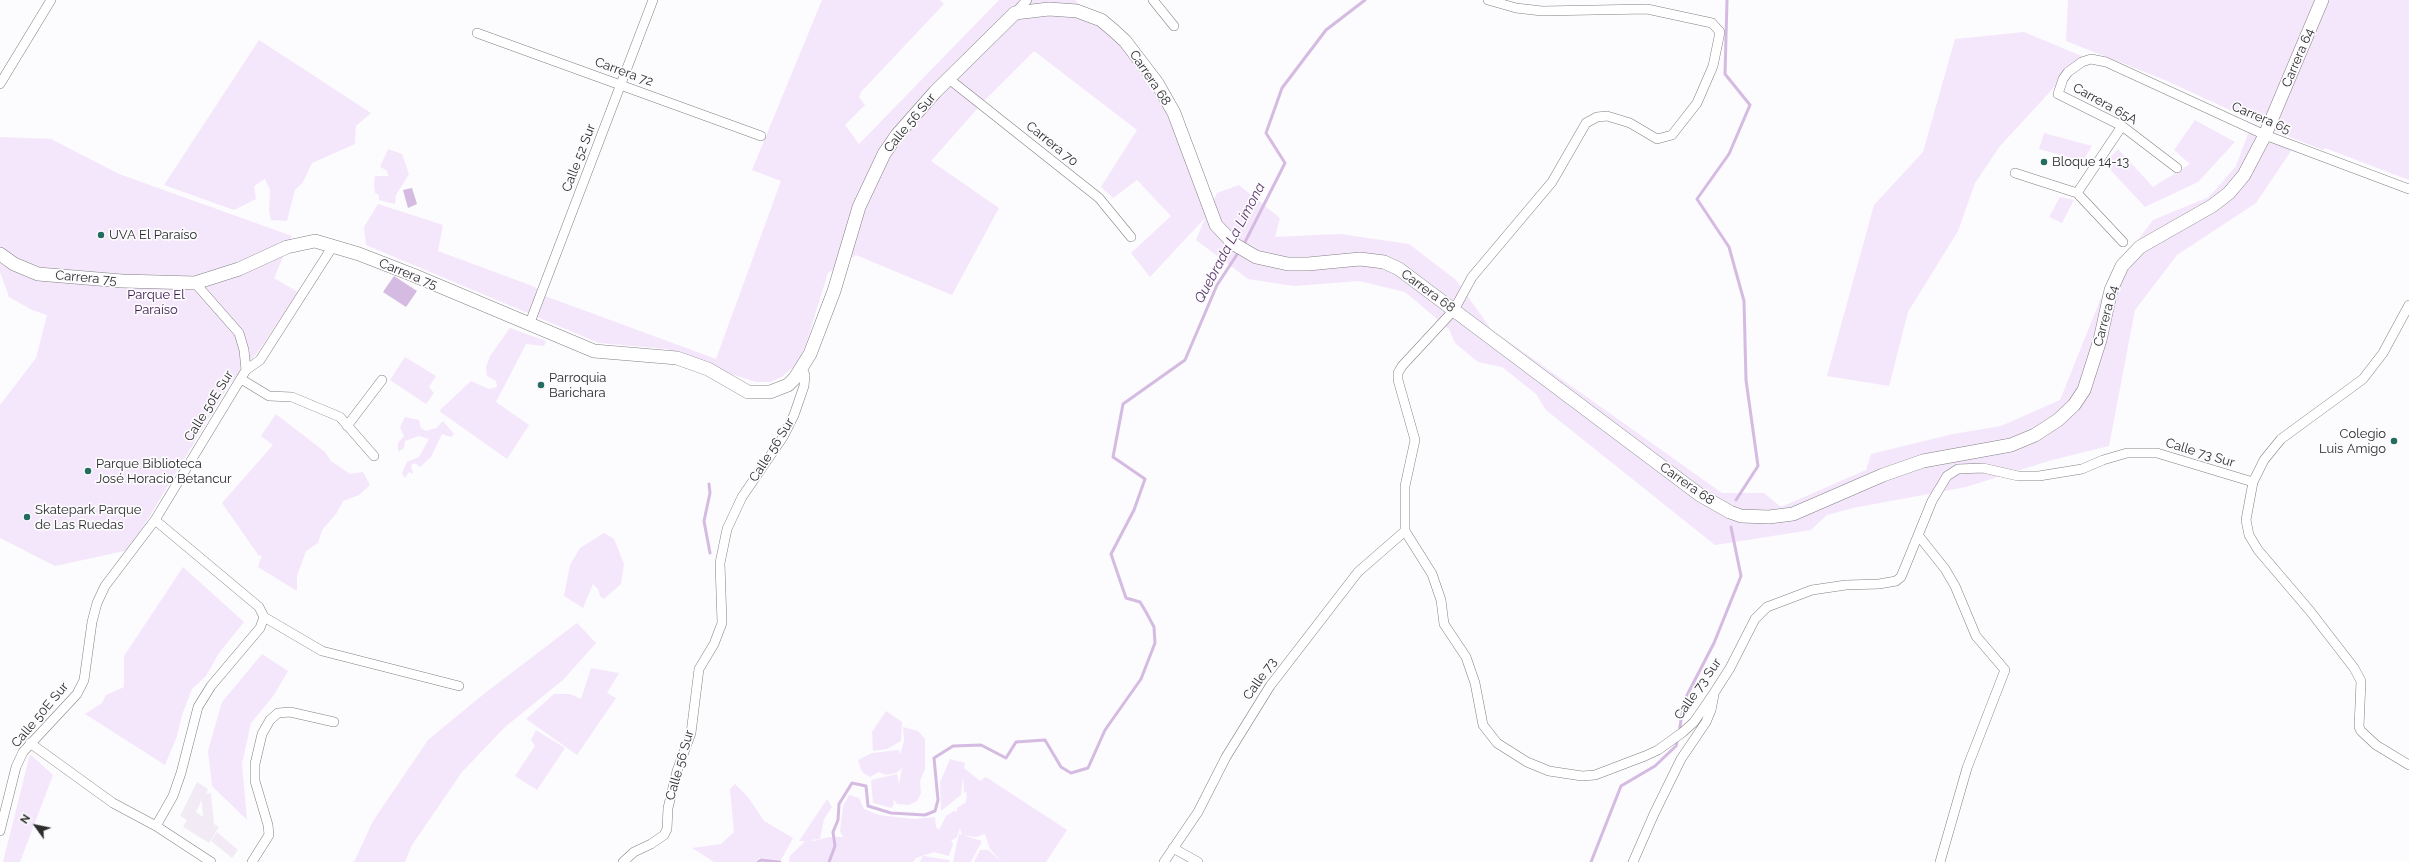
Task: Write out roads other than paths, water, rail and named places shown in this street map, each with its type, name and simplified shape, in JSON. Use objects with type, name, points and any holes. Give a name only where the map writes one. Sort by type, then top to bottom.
[{"type":"street","points":[[0,84],[51,0]]},
{"type":"street","name":"Calle 52 Sur","points":[[529,325],[652,0]]},
{"type":"street","name":"Calle 56 Sur","points":[[623,862],[634,852],[652,844],[664,835],[667,829],[668,808],[677,771],[691,733],[699,669],[714,644],[722,624],[720,563],[727,529],[742,497],[783,437],[794,415],[804,386],[805,376],[802,369],[834,291],[859,207],[884,154],[897,134],[1027,0]]},
{"type":"street","points":[[1154,0],[1174,26]]},
{"type":"street","points":[[1405,531],[1405,486],[1415,440],[1401,392],[1398,373],[1454,310],[1472,277],[1552,182],[1586,123],[1597,117],[1607,116],[1630,123],[1657,139],[1672,135],[1697,103],[1713,66],[1720,32],[1712,23],[1647,9],[1542,11],[1516,8],[1488,0]]},
{"type":"street","name":"Carrera 64","points":[[1882,475],[1923,461],[2011,445],[2035,435],[2058,420],[2074,405],[2084,390],[2100,340],[2111,290],[2122,266],[2140,247],[2212,206],[2230,193],[2244,175],[2265,135],[2322,0]]},
{"type":"street","name":"Carrera 68","points":[[1015,13],[1049,9],[1089,14],[1101,20],[1125,41],[1157,83],[1174,113],[1216,225],[1234,244],[1244,251],[1268,261],[1308,264],[1360,259],[1384,262],[1406,273],[1700,495],[1730,512],[1741,516],[1769,517],[1793,514],[1882,475]]},
{"type":"street","name":"Carrera 72","points":[[477,33],[761,136]]},
{"type":"street","name":"Carrera 65A","points":[[2106,62],[2090,59],[2074,66],[2063,79],[2058,94],[2122,126],[2177,168]]},
{"type":"street","name":"Carrera 65","points":[[2106,62],[2265,135],[2409,189]]},
{"type":"street","points":[[0,65],[7,72]]},
{"type":"street","name":"Carrera 70","points":[[949,79],[1099,198],[1131,236]]},
{"type":"street","points":[[2077,193],[2122,126]]},
{"type":"street","points":[[2014,173],[2077,193],[2123,242]]},
{"type":"street","name":"Carrera 75","points":[[0,254],[14,264],[38,274],[122,281],[195,283],[239,269],[287,247],[315,241],[413,275],[594,351],[677,358],[708,369],[737,388],[748,392],[770,392],[778,390],[792,382],[802,369]]},
{"type":"street","name":"Calle 50E Sur","points":[[0,831],[16,766],[30,743],[77,694],[84,680],[92,622],[97,603],[105,586],[155,520],[246,370],[260,360],[333,246]]},
{"type":"street","name":"Calle 50E Sur","points":[[195,283],[239,333],[244,350],[246,370]]},
{"type":"street","points":[[2409,305],[2383,353],[2363,379],[2281,439],[2264,460],[2253,482],[2246,520],[2249,535],[2258,550],[2310,610],[2354,668],[2361,681],[2359,727],[2361,731],[2376,745],[2409,765]]},
{"type":"street","points":[[241,379],[269,396],[292,397],[340,417],[374,456]]},
{"type":"street","points":[[347,426],[382,380]]},
{"type":"street","name":"Calle 73 Sur","points":[[1405,531],[1432,574],[1441,600],[1444,624],[1466,657],[1475,683],[1483,725],[1497,743],[1527,762],[1548,771],[1582,776],[1595,775],[1645,756],[1672,741],[1694,722],[1730,668],[1744,638],[1760,612],[1789,597],[1812,590],[1846,585],[1879,584],[1896,581],[1901,577],[1932,501],[1947,476],[1965,467],[1983,468],[2018,476],[2039,476],[2082,469],[2103,460],[2127,454],[2157,453],[2253,482]]},
{"type":"street","points":[[155,520],[259,607],[264,617],[322,651],[459,686]]},
{"type":"street","name":"Calle 73","points":[[1164,862],[1198,812],[1226,757],[1270,686],[1358,572],[1405,531]]},
{"type":"street","points":[[1918,535],[1945,569],[1955,586],[1976,636],[2005,670],[1967,768],[1940,862]]},
{"type":"street","points":[[156,826],[173,796],[181,773],[198,707],[211,686],[260,628],[264,617]]},
{"type":"street","points":[[1633,862],[1654,814],[1681,759],[1706,722],[1711,710],[1714,693]]},
{"type":"street","points":[[252,862],[269,835],[268,825],[255,781],[255,764],[262,734],[270,720],[278,713],[290,712],[334,722]]},
{"type":"street","points":[[30,743],[113,803],[156,826],[211,862]]},
{"type":"street","points":[[1173,848],[1198,862]]},
{"type":"waterway","name":"Quebrada La Limona","points":[[1243,246],[1285,163],[1266,133],[1282,88],[1326,30],[1365,0]]},
{"type":"waterway","points":[[1727,0],[1725,74],[1750,105],[1729,154],[1697,199],[1729,247],[1744,301],[1746,380],[1758,466],[1736,500]]},
{"type":"waterway","points":[[829,862],[835,846],[833,832],[838,820],[839,804],[852,783],[866,786],[868,806],[891,813],[925,815],[935,811],[938,800],[934,758],[953,746],[981,745],[1006,758],[1016,742],[1045,740],[1061,767],[1071,773],[1088,768],[1105,730],[1141,679],[1155,643],[1154,627],[1140,602],[1126,598],[1111,554],[1134,510],[1145,479],[1113,457],[1123,404],[1185,360],[1217,285],[1240,250]]},
{"type":"waterway","points":[[709,484],[710,493],[704,521],[710,553]]},
{"type":"waterway","points":[[1679,733],[1684,701],[1714,643],[1741,576],[1731,527]]},
{"type":"waterway","points":[[1591,862],[1621,786],[1655,766],[1676,746],[1678,738]]},
{"type":"waterway","points":[[758,862],[761,860],[780,862]]},
{"type":"place","name":"Bloque 14-13","points":[[2044,162]]},
{"type":"place","name":"UVA El Paraíso","points":[[101,235]]},
{"type":"place","name":"Parroquia Barichara","points":[[541,385]]},
{"type":"place","name":"Colegio Luis Amigo","points":[[2394,441]]},
{"type":"place","name":"Parque Biblioteca José Horacio Betancur","points":[[88,471]]},
{"type":"place","name":"Skatepark Parque de Las Ruedas","points":[[27,517]]},
{"type":"park label","name":"Parque El Paraíso","points":[[156,302]]}]
